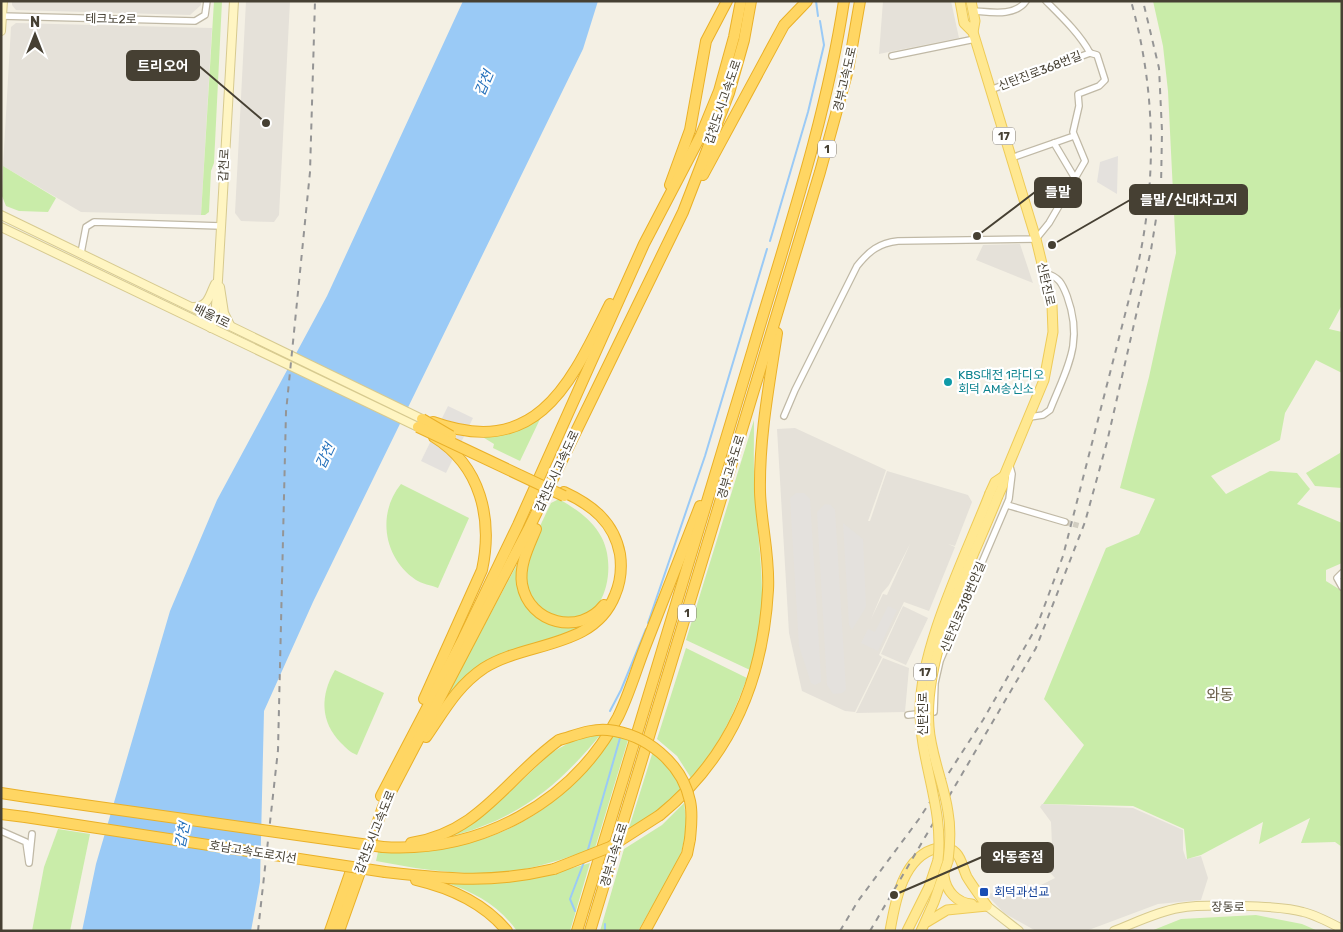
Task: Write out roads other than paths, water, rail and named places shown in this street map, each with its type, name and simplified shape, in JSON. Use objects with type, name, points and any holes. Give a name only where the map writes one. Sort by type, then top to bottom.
[{"type":"highway","points":[[658,216],[684,149],[706,41],[727,1]]},
{"type":"highway","name":"갑천도시고속도로","points":[[330,931],[368,827],[391,776],[463,639],[518,525],[644,244],[701,135],[719,90],[734,37],[741,1]]},
{"type":"highway","name":"갑천도시고속도로","points":[[339,931],[374,828],[529,528],[683,212],[728,93],[744,40],[751,1]]},
{"type":"highway","name":"경부고속도로","points":[[577,931],[727,438],[820,118],[837,48],[844,1]]},
{"type":"highway","name":"경부고속도로","points":[[590,931],[839,108],[848,70],[860,1]]},
{"type":"highway","points":[[683,212],[784,25],[804,4]]},
{"type":"highway","points":[[420,423],[461,430],[495,431],[526,421],[555,399],[577,367],[624,276],[644,244]]},
{"type":"highway","points":[[386,872],[482,880],[506,879],[554,869],[610,847],[660,815],[682,797],[722,747],[740,715],[757,664],[762,641],[768,588],[760,492],[762,430],[783,295]]},
{"type":"highway","points":[[391,776],[482,570],[486,551],[486,521],[483,502],[474,478],[458,457],[420,423]]},
{"type":"highway","points":[[407,761],[427,736],[453,696],[468,679],[490,665],[508,657],[580,634],[607,612],[617,591],[621,573],[617,541],[606,522],[592,506],[420,423]]},
{"type":"highway","points":[[564,494],[597,519],[608,535],[615,554],[616,572],[608,599],[595,614],[576,623],[554,622],[541,615],[531,605],[525,594],[522,582],[522,568],[528,547],[575,431]]},
{"type":"highway","points":[[383,847],[419,848],[440,845],[468,839],[494,830],[521,817],[554,795],[578,773],[613,725],[627,697],[638,663],[727,438]]},
{"type":"highway","points":[[383,847],[443,835],[464,824],[499,795],[540,754],[559,740],[586,732],[607,730],[632,736],[650,744],[675,769],[684,784],[690,800],[692,819],[687,854],[646,931]]},
{"type":"highway","name":"호남고속도로지선","points":[[1,793],[383,847]]},
{"type":"highway","name":"호남고속도로지선","points":[[1,814],[386,872]]},
{"type":"highway","points":[[386,872],[422,881],[459,894],[479,905],[498,920],[507,931]]},
{"type":"main road","points":[[1,31],[3,1]]},
{"type":"main road","name":"갑천로","points":[[210,328],[215,318],[218,280],[234,1]]},
{"type":"main road","name":"신탄진로","points":[[921,929],[944,876],[948,861],[948,812],[929,727],[929,693],[934,660],[994,495],[995,482],[1004,476],[1044,380],[1054,332],[1052,304],[1036,239],[974,36],[964,22],[960,1]]},
{"type":"main road","name":"신탄진로","points":[[971,1],[975,21],[974,36]]},
{"type":"main road","name":"배울1로","points":[[1,214],[245,332],[420,423]]},
{"type":"main road","name":"배울1로","points":[[1,227],[239,342],[420,423]]},
{"type":"main road","points":[[194,308],[202,307],[208,302],[218,280]]},
{"type":"main road","points":[[218,280],[224,313],[230,325]]},
{"type":"main road","name":"신탄진로","points":[[907,931],[929,887],[938,860],[940,828],[922,738],[921,694],[925,671],[939,622],[994,495]]},
{"type":"main road","points":[[890,931],[899,892],[912,864],[931,850],[940,848],[951,849],[956,853],[967,877],[987,906],[1019,931]]},
{"type":"main road","points":[[944,876],[947,888],[958,900],[965,904],[987,906]]},
{"type":"main road","points":[[921,929],[929,919],[947,910],[987,906]]},
{"type":"main road","name":"장동로","points":[[1114,931],[1157,913],[1181,907],[1291,909],[1318,917],[1342,928]]},
{"type":"street","name":"테크노2로","points":[[2,16],[195,21],[205,15],[207,1]]},
{"type":"street","points":[[973,11],[1005,12],[1023,6],[1026,1]]},
{"type":"street","points":[[784,416],[857,266],[868,252],[884,243],[898,241],[1036,239],[1076,180],[1085,161],[1074,136],[1079,106],[1078,94],[1099,86],[1105,80],[1096,56],[1090,52],[1085,43],[1073,32],[1069,23],[1046,1]]},
{"type":"street","points":[[892,56],[974,36]]},
{"type":"street","name":"신탄진로368번길","points":[[990,90],[1090,52]]},
{"type":"street","points":[[1011,158],[1074,136]]},
{"type":"street","points":[[1054,143],[1076,180]]},
{"type":"street","points":[[81,253],[86,227],[94,222],[221,226]]},
{"type":"street","points":[[1030,417],[1043,415],[1050,410],[1074,348],[1076,335],[1073,316],[1063,284],[1055,276],[1045,273]]},
{"type":"street","name":"신탄진로318번안길","points":[[908,715],[934,712],[935,683],[940,661],[1008,502],[1012,474],[1009,463]]},
{"type":"street","points":[[1008,502],[1065,522]]},
{"type":"street","points":[[1342,573],[1337,578],[1342,587]]},
{"type":"street","points":[[1,831],[26,842],[29,863],[32,834]]},
{"type":"water","name":"갑천","points":[[463,1],[598,1],[583,49],[313,602],[264,711],[260,882],[251,931],[82,931],[96,864],[170,611],[217,500],[327,296]]},
{"type":"waterway","points":[[816,1],[818,16]]},
{"type":"waterway","points":[[770,241],[808,112],[824,45],[820,21]]},
{"type":"waterway","points":[[648,623],[705,456],[767,249]]},
{"type":"waterway","points":[[610,711],[621,690],[646,629]]},
{"type":"waterway","points":[[587,853],[620,738]]},
{"type":"waterway","points":[[575,911],[570,899],[584,862]]},
{"type":"waterway","points":[[605,924],[605,931]]},
{"type":"tunnel","points":[[1065,522],[1080,526]]},
{"type":"railway","points":[[258,931],[278,750],[286,412],[310,172],[315,1]]},
{"type":"railway","points":[[840,931],[858,901],[919,819],[983,720],[1037,626],[1063,556],[1139,260],[1145,228],[1151,163],[1151,130],[1145,65],[1131,1]]},
{"type":"railway","points":[[870,931],[1036,648],[1085,522],[1107,442],[1151,250],[1161,188],[1162,131],[1159,68],[1143,1]]},
{"type":"place","name":"트리오어","points":[[266,123]]},
{"type":"place","name":"들말","points":[[977,236]]},
{"type":"place","name":"들말/신대차고지","points":[[1052,245]]},
{"type":"place","name":"KBS대전 1라디오 회덕 AM송신소","points":[[948,382]]},
{"type":"place","name":"회덕과선교","points":[[984,892]]},
{"type":"place","name":"와동종점","points":[[894,895]]},
{"type":"district","name":"와동","points":[[1220,695]]}]
